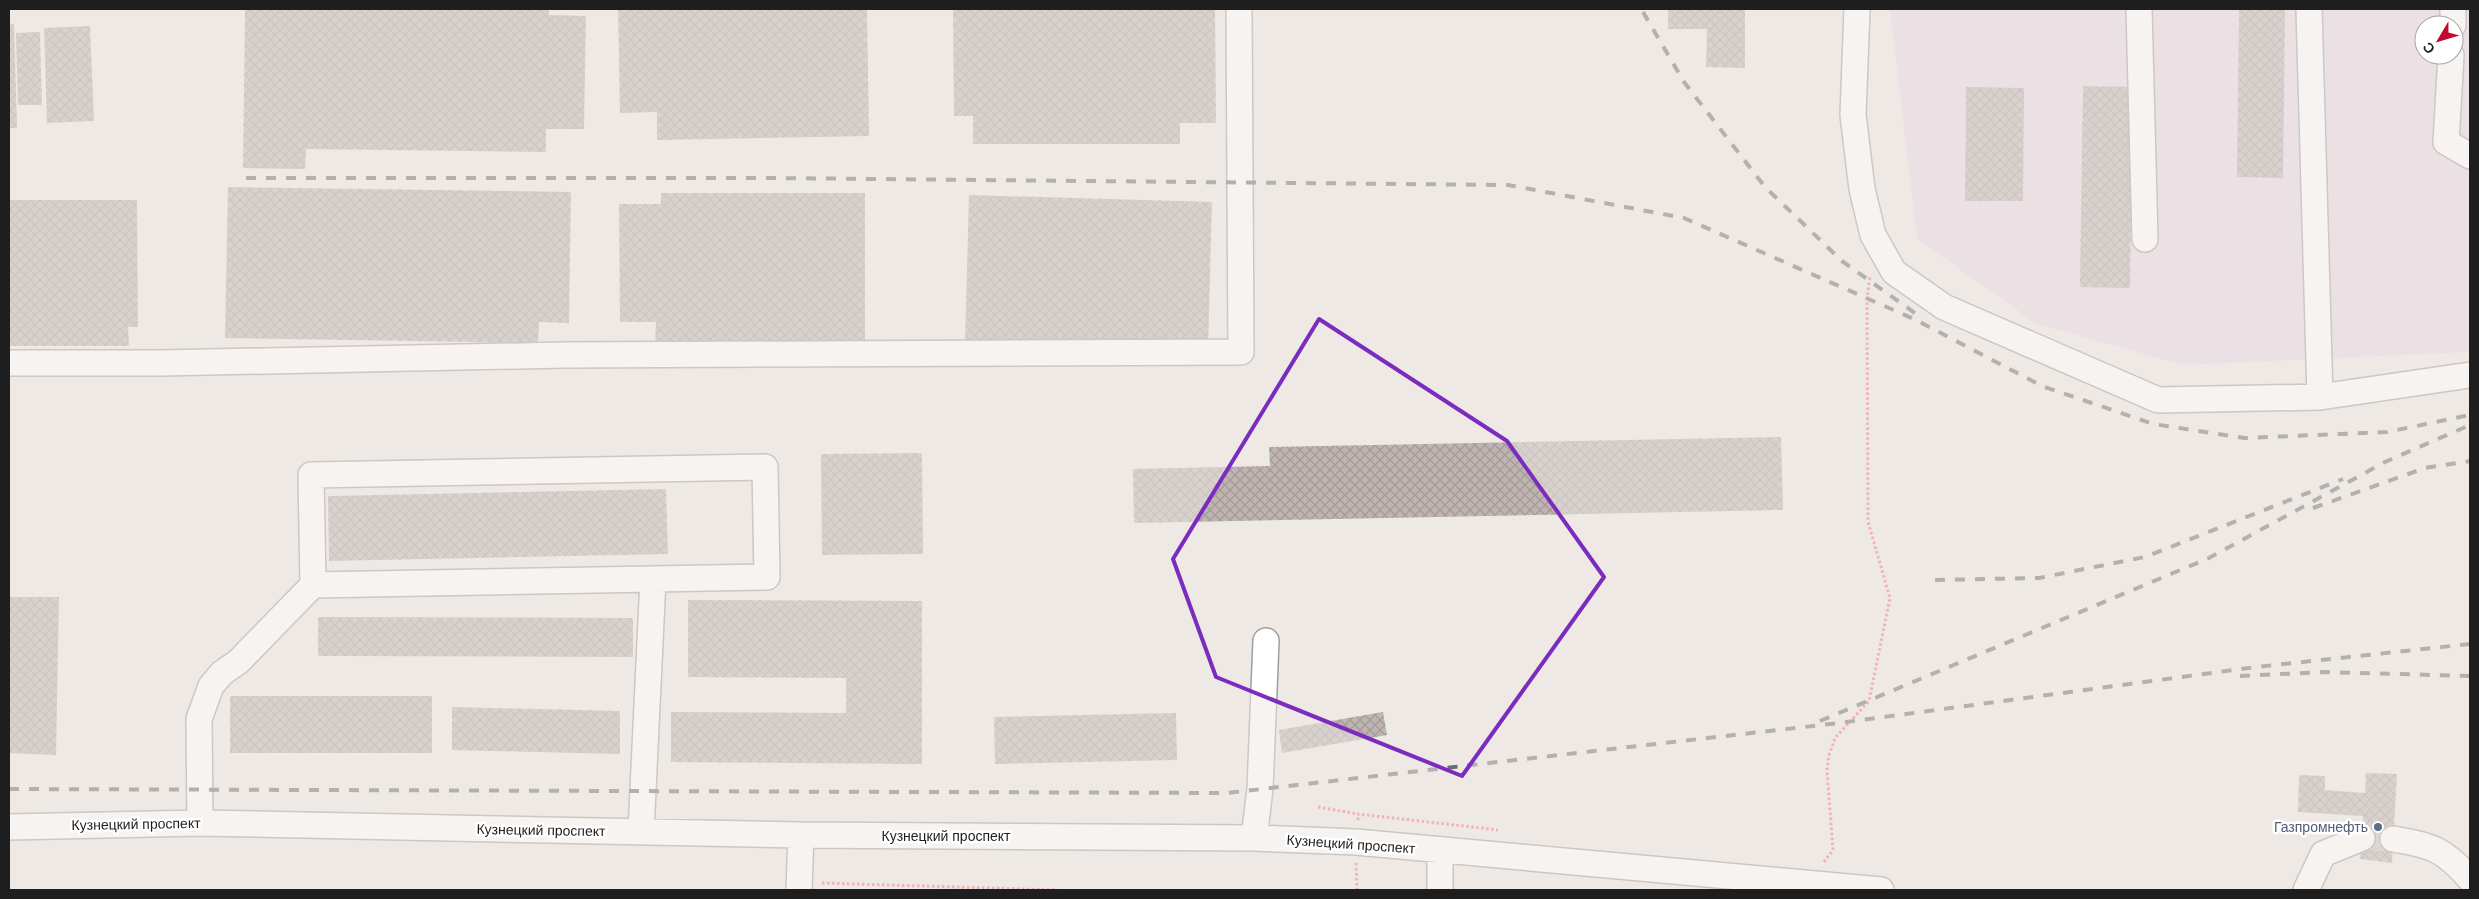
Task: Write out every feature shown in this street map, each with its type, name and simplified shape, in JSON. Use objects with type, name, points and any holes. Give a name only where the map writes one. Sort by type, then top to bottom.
[{"type":"street","points":[[9,363],[161,363],[565,355],[1242,352],[1239,9]]},
{"type":"street","points":[[1857,9],[1853,116],[1862,189],[1873,235],[1894,272],[1944,307],[2158,400],[2320,397],[2470,375]]},
{"type":"street","points":[[2139,9],[2145,239]]},
{"type":"street","points":[[2309,9],[2320,397]]},
{"type":"street","points":[[2450,65],[2446,142],[2470,156]]},
{"type":"street","points":[[200,823],[199,718],[211,686],[222,673],[238,662],[313,585],[767,577],[765,467],[311,475],[313,585]]},
{"type":"street","points":[[641,832],[653,579]]},
{"type":"street","points":[[1254,838],[1260,789],[1266,641]]},
{"type":"street","name":"Кузнецкий проспект","points":[[9,827],[200,823],[801,835],[1254,838],[1356,842],[1881,890]]},
{"type":"street","points":[[800,886],[801,835]]},
{"type":"street","points":[[2306,890],[2323,854],[2362,838]]},
{"type":"street","points":[[2393,839],[2426,844],[2453,859],[2470,879]]},
{"type":"street","points":[[1440,850],[1440,890]]},
{"type":"path","points":[[1822,864],[1833,850],[1827,770],[1829,755],[1835,738],[1869,700],[1890,598],[1868,522],[1867,298],[1870,272]]},
{"type":"path","points":[[1318,807],[1358,814],[1504,831]]},
{"type":"path","points":[[1357,890],[1356,842],[1358,814]]},
{"type":"path","points":[[800,886],[1057,890]]},
{"type":"highlighted area","points":[[1319,319],[1507,441],[1604,577],[1462,776],[1216,677],[1173,559]]},
{"type":"shaded area","points":[[1890,9],[2470,9],[2470,352],[2183,365],[2037,324],[1917,239]]},
{"type":"building","points":[[245,9],[549,9],[549,15],[586,16],[584,129],[546,129],[546,152],[306,149],[305,169],[243,168]]},
{"type":"building","points":[[618,9],[867,9],[869,136],[657,140],[657,112],[620,113]]},
{"type":"building","points":[[953,9],[1215,9],[1216,123],[1180,123],[1180,144],[973,144],[973,116],[954,116]]},
{"type":"building","points":[[1668,9],[1745,9],[1745,68],[1706,67],[1707,29],[1668,29]]},
{"type":"building","points":[[2239,9],[2285,9],[2283,178],[2237,177]]},
{"type":"building","points":[[9,24],[14,24],[17,128],[9,128]]},
{"type":"building","points":[[90,26],[94,121],[47,123],[44,28]]},
{"type":"building","points":[[40,32],[42,105],[18,105],[16,33]]},
{"type":"building","points":[[2083,86],[2133,87],[2130,288],[2080,287]]},
{"type":"building","points":[[1966,87],[2024,88],[2023,201],[1965,201]]},
{"type":"building","points":[[228,187],[571,192],[569,323],[539,322],[538,343],[225,338]]},
{"type":"building","points":[[661,193],[865,193],[865,345],[655,345],[656,322],[620,322],[619,204],[661,204]]},
{"type":"building","points":[[969,195],[1212,202],[1208,350],[965,343]]},
{"type":"building","points":[[9,200],[137,200],[138,327],[128,327],[129,346],[9,346]]},
{"type":"building","points":[[1781,437],[1783,510],[1134,523],[1133,469],[1270,466],[1269,447]]},
{"type":"building","points":[[922,453],[923,554],[822,555],[821,454]]},
{"type":"building","points":[[666,489],[668,554],[329,561],[328,496]]},
{"type":"building","points":[[9,597],[59,597],[56,755],[9,753]]},
{"type":"building","points":[[688,600],[922,601],[922,764],[671,762],[671,712],[846,713],[846,678],[688,677]]},
{"type":"building","points":[[318,617],[633,618],[633,657],[318,656]]},
{"type":"building","points":[[230,696],[432,696],[432,753],[230,753]]},
{"type":"building","points":[[452,707],[620,711],[620,754],[452,750]]},
{"type":"building","points":[[1383,712],[1387,735],[1282,753],[1279,730]]},
{"type":"building","points":[[1176,713],[1177,760],[995,764],[994,717]]},
{"type":"building","name":"Газпромнефть","points":[[2366,773],[2397,774],[2392,863],[2360,859],[2363,816],[2298,812],[2299,775],[2325,776],[2325,790],[2365,793]]},
{"type":"tunnel","points":[[2362,838],[2393,839]]},
{"type":"railway","points":[[1643,12],[1684,82],[1765,187],[1842,261],[1919,316]]},
{"type":"railway","points":[[246,178],[771,178],[1508,185],[1684,218],[1914,319],[2042,386],[2153,424],[2245,438],[2387,432],[2470,415]]},
{"type":"railway","points":[[1820,721],[2209,558],[2385,462],[2470,425]]},
{"type":"railway","points":[[2313,508],[2425,468],[2470,461]]},
{"type":"railway","points":[[1935,580],[2039,578],[2145,557],[2343,479]]},
{"type":"railway","points":[[9,789],[1227,793],[1839,723],[2256,667],[2470,644]]},
{"type":"railway","points":[[2240,676],[2325,672],[2470,676]]},
{"type":"place","name":"Газпромнефть","points":[[2378,827]]}]
